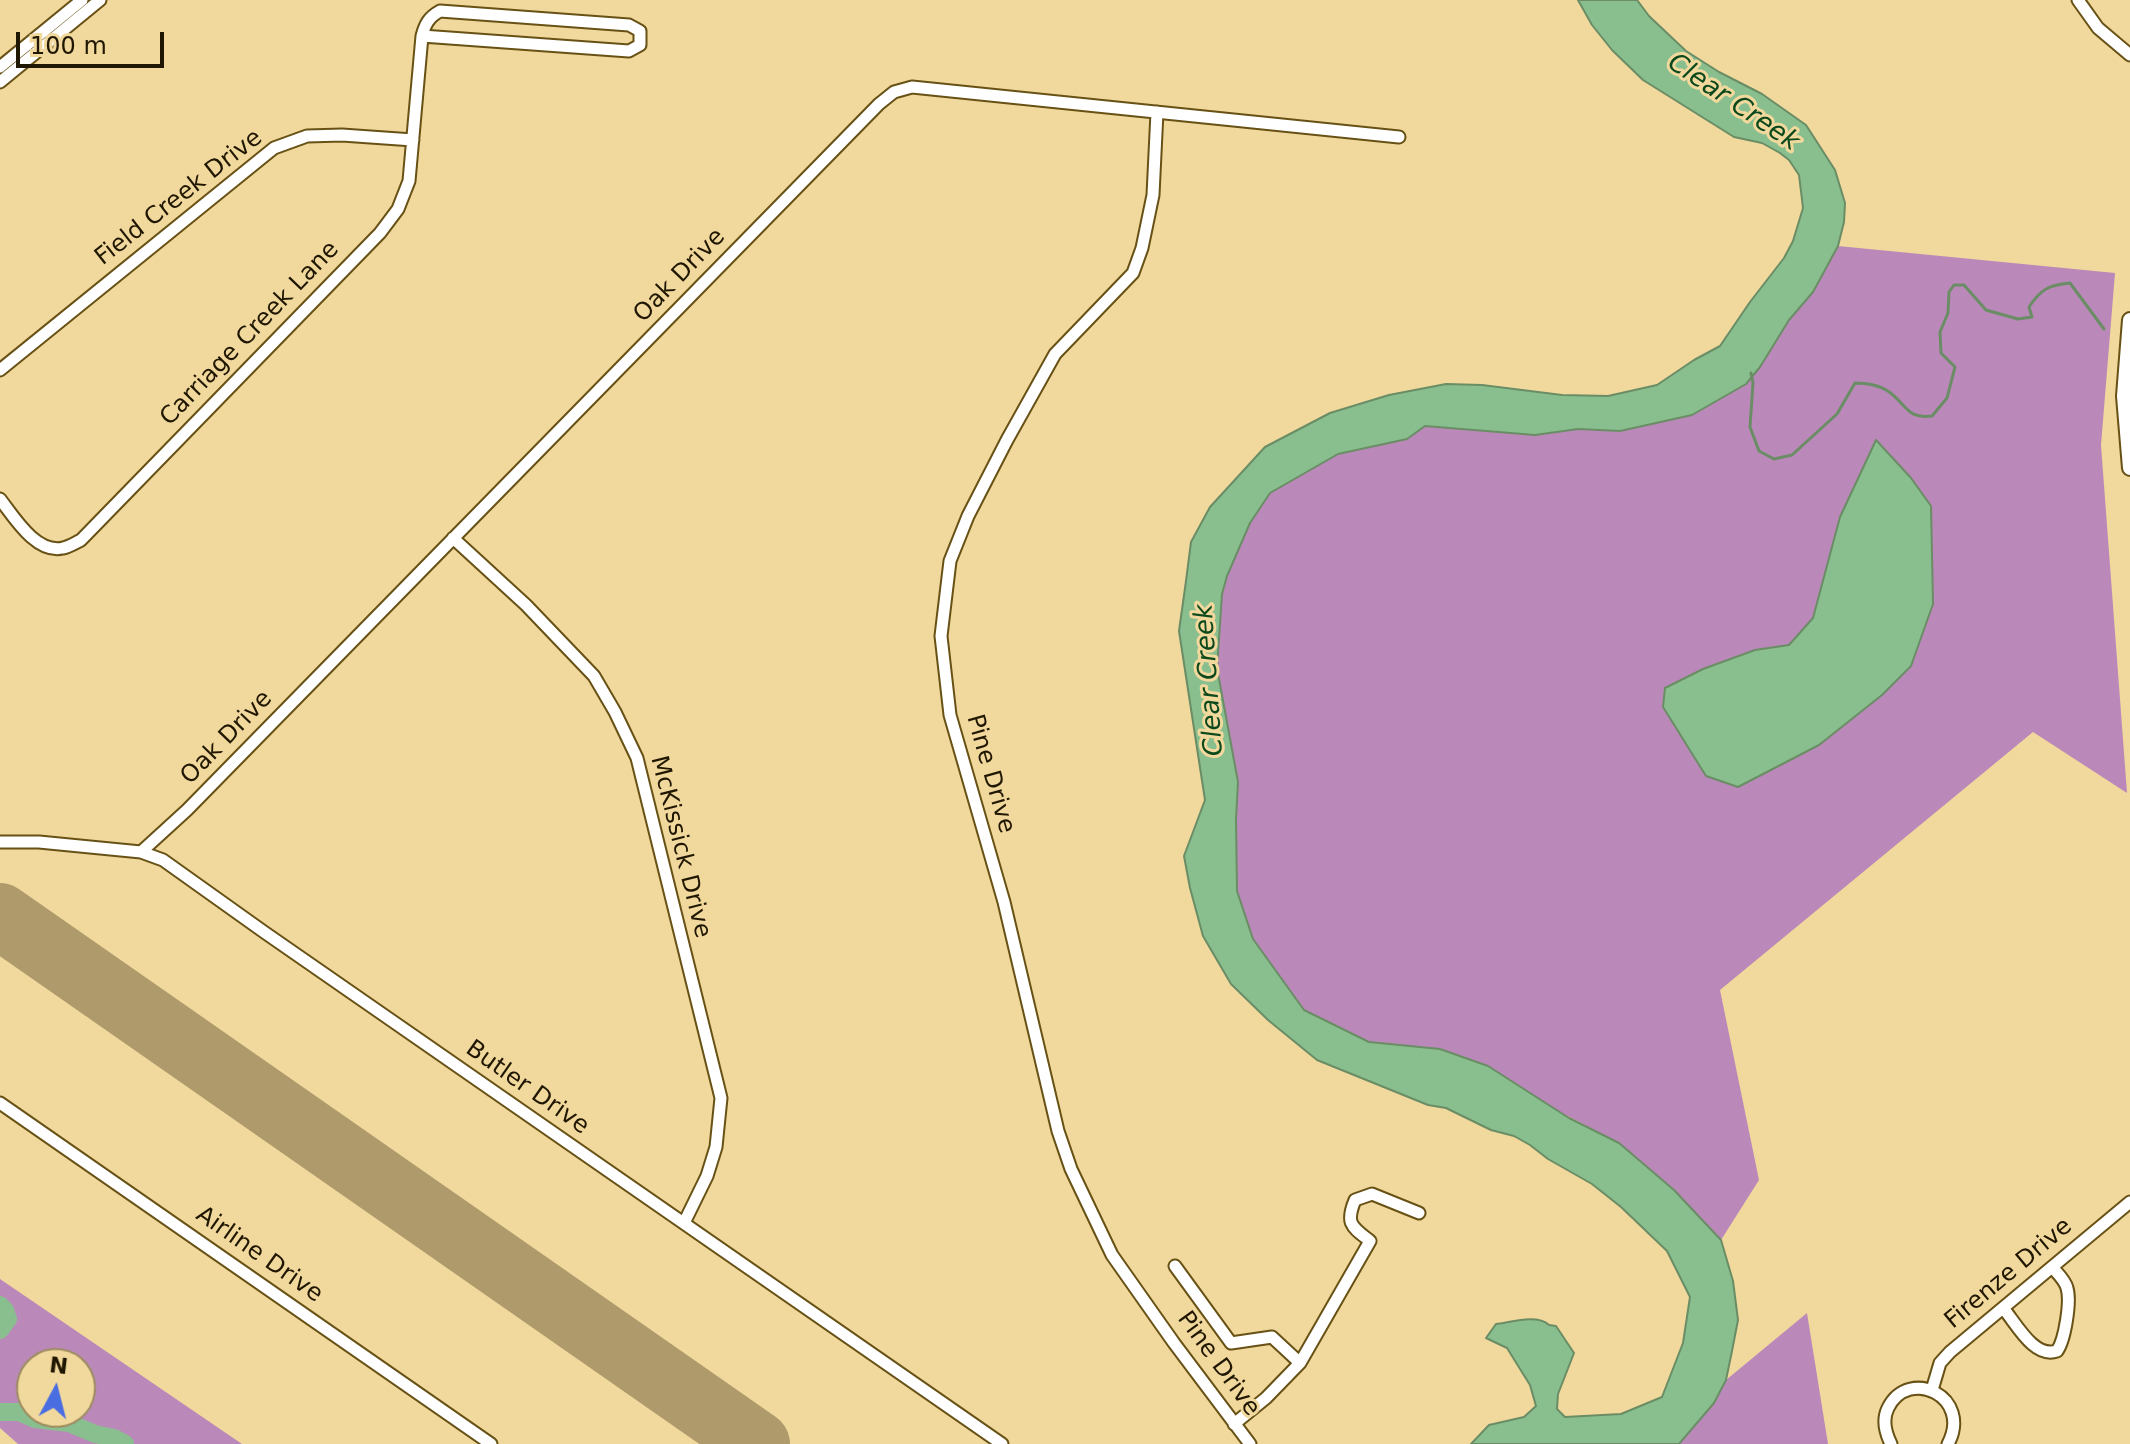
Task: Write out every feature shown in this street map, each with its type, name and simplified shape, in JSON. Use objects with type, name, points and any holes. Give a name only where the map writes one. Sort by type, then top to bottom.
[{"type":"main road","points":[[2130,320],[2124,396],[2130,468]]},
{"type":"street","points":[[0,67],[82,0]]},
{"type":"street","points":[[0,82],[100,0]]},
{"type":"street","points":[[2078,0],[2098,28],[2130,55]]},
{"type":"street","points":[[440,11],[632,25],[641,35],[640,45],[629,51],[422,36],[426,23],[440,11]]},
{"type":"street","name":"Carriage Creek Lane","points":[[0,499],[29,535],[42,544],[62,549],[81,540],[380,233],[398,209],[409,181],[422,36]]},
{"type":"street","name":"Oak Drive","points":[[141,852],[187,810],[894,92],[912,87],[1399,137]]},
{"type":"street","name":"Pine Drive","points":[[1157,112],[1153,195],[1142,248],[1133,273],[1055,354],[1007,440],[968,516],[950,561],[941,636],[950,715],[1004,902],[1055,1119],[1071,1169],[1112,1255],[1250,1444]]},
{"type":"street","name":"Field Creek Drive","points":[[0,370],[274,148],[307,136],[413,140]]},
{"type":"street","name":"McKissick Drive","points":[[453,538],[526,605],[594,676],[637,758],[721,1098],[716,1147],[707,1176],[684,1223]]},
{"type":"street","name":"Butler Drive","points":[[0,842],[39,842],[141,852],[163,860],[1002,1444]]},
{"type":"street","name":"Airline Drive","points":[[0,1103],[491,1444]]},
{"type":"street","points":[[1234,1424],[1266,1398],[1300,1363],[1370,1241],[1354,1228],[1350,1215],[1355,1200],[1372,1194],[1419,1213]]},
{"type":"street","name":"Firenze Drive","points":[[1932,1390],[1945,1357],[2130,1202]]},
{"type":"street","points":[[1175,1266],[1231,1343],[1272,1337],[1300,1363]]},
{"type":"street","points":[[2003,1308],[2033,1345],[2047,1353],[2057,1351],[2063,1343],[2068,1296],[2065,1283],[2052,1267]]},
{"type":"street","points":[[1891,1444],[1884,1423],[1891,1402],[1910,1389],[1921,1388],[1932,1390],[1949,1404],[1955,1424],[1948,1444]]},
{"type":"shaded area","points":[[1838,246],[2115,273],[2101,445],[2127,793],[2033,732],[1720,990],[1759,1180],[1721,1240],[1674,1190],[1619,1143],[1440,1049],[1369,1042],[1305,1011],[1253,939],[1237,891],[1238,782],[1217,668],[1222,594],[1239,545],[1270,493],[1338,454],[1407,439],[1425,426],[1535,435],[1578,429],[1620,431],[1692,415],[1746,384],[1789,320],[1813,292]]},
{"type":"shaded area","points":[[0,1279],[242,1444],[18,1444],[0,1428]]},
{"type":"shaded area","points":[[1807,1313],[1828,1444],[1679,1444],[1714,1403],[1726,1380]]},
{"type":"water","name":"Clear Creek","points":[[1578,0],[1637,0],[1649,16],[1686,51],[1762,94],[1806,125],[1835,170],[1845,203],[1838,246],[1813,292],[1789,320],[1746,384],[1692,415],[1620,431],[1578,429],[1535,435],[1425,426],[1407,439],[1338,454],[1270,493],[1250,523],[1222,594],[1217,668],[1238,782],[1237,891],[1253,939],[1304,1010],[1369,1042],[1440,1049],[1488,1066],[1569,1118],[1619,1143],[1674,1190],[1721,1240],[1733,1281],[1738,1320],[1732,1351],[1726,1380],[1714,1403],[1679,1444],[1471,1444],[1489,1425],[1524,1417],[1536,1406],[1530,1385],[1507,1348],[1486,1338],[1496,1324],[1531,1319],[1556,1326],[1574,1353],[1558,1394],[1557,1409],[1565,1417],[1621,1414],[1662,1397],[1683,1343],[1690,1297],[1667,1251],[1592,1184],[1514,1136],[1491,1130],[1446,1108],[1428,1105],[1317,1060],[1268,1020],[1231,984],[1203,936],[1184,856],[1205,800],[1179,631],[1191,542],[1210,507],[1265,447],[1330,413],[1389,395],[1446,384],[1482,385],[1562,395],[1608,396],[1657,385],[1720,346],[1784,258],[1803,208],[1799,175],[1789,160],[1762,143],[1734,137],[1643,80],[1612,50],[1592,25]]},
{"type":"water","points":[[1876,440],[1911,478],[1931,506],[1933,604],[1911,666],[1882,695],[1819,745],[1738,787],[1706,776],[1663,707],[1665,688],[1703,669],[1755,650],[1789,645],[1813,618],[1840,517]]},
{"type":"waterway","points":[[1751,373],[1750,427],[1759,451],[1774,459],[1792,455],[1837,414],[1855,383],[1880,387],[1914,414],[1932,416],[1947,398],[1955,367],[1941,353],[1940,332],[1948,313],[1949,292],[1954,285],[1964,285],[1986,310],[2018,319],[2032,317],[2029,307],[2042,292],[2070,283],[2104,329]]},
{"type":"waterway","points":[[0,1305],[8,1319],[0,1330]]},
{"type":"waterway","points":[[0,1412],[19,1412],[35,1419],[69,1423],[125,1444]]},
{"type":"runway","points":[[0,916],[757,1444]]}]
